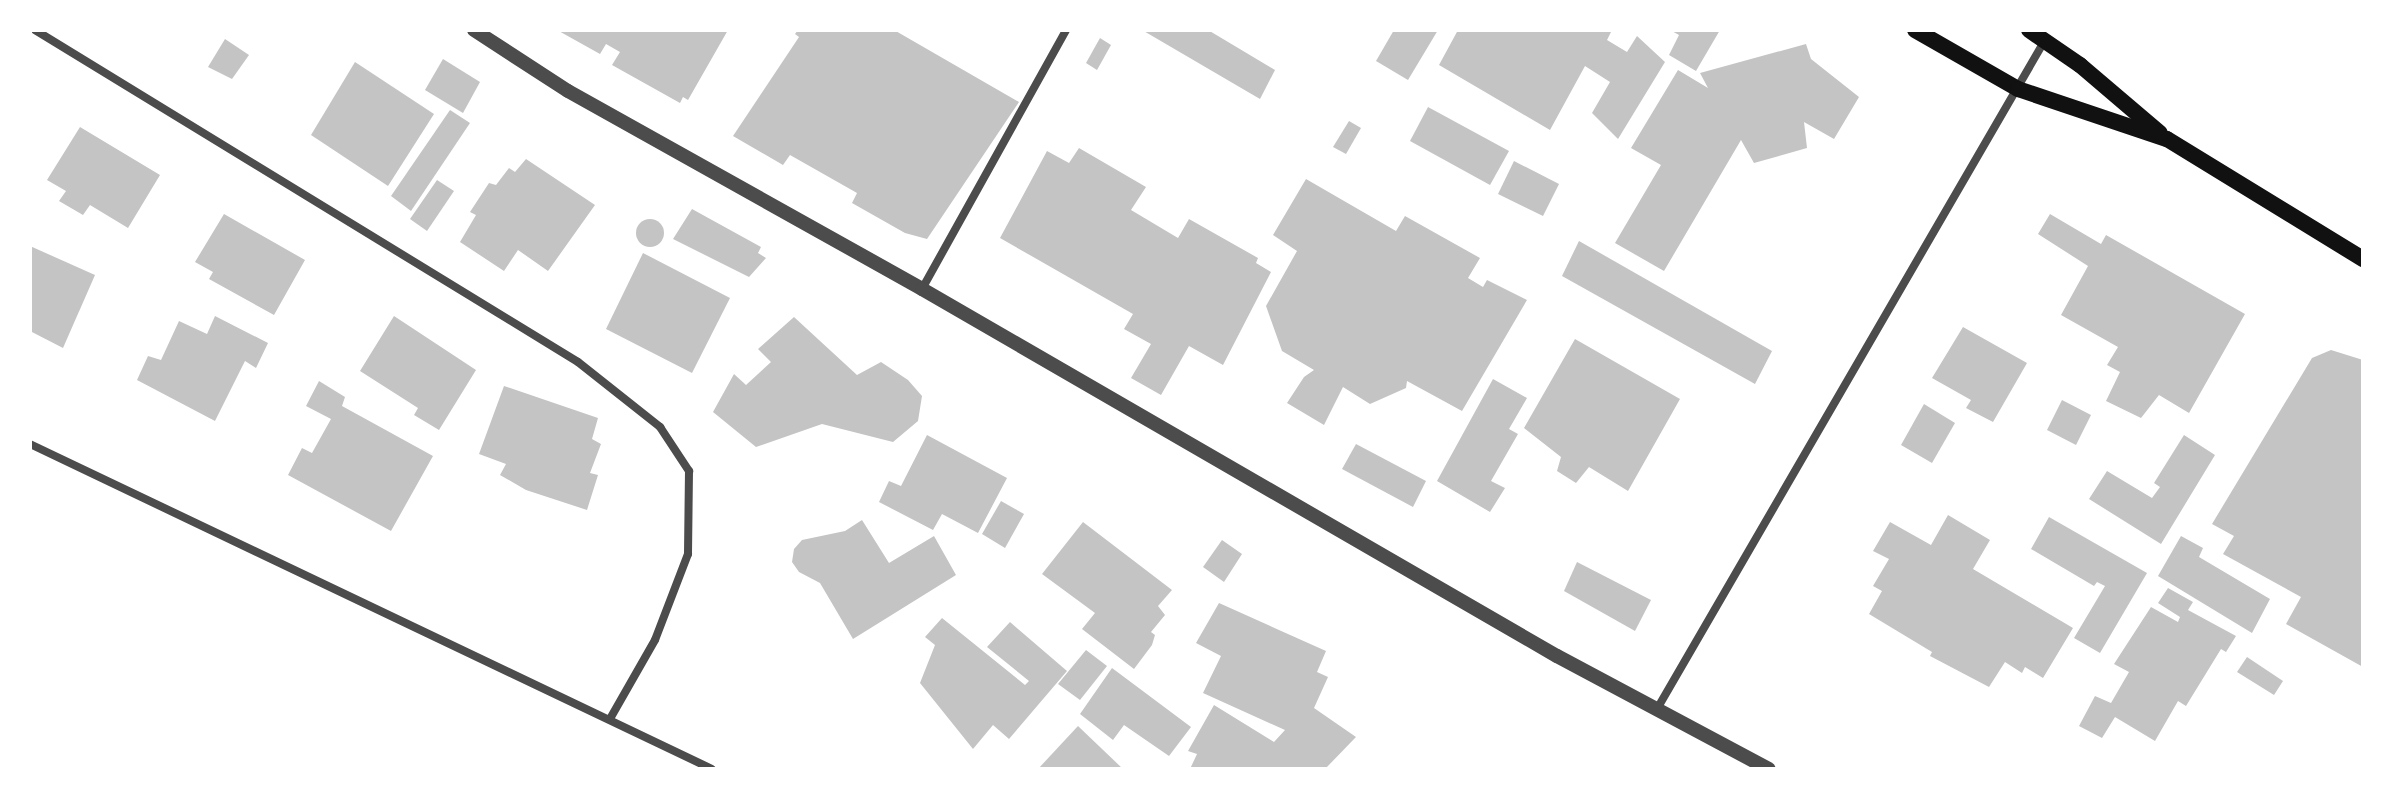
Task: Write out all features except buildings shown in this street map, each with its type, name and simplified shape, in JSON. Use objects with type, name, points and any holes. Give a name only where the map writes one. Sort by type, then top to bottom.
[{"type":"main road","points":[[1915,30],[2018,89],[2167,139]]},
{"type":"main road","points":[[2029,30],[2045,39],[2167,139],[2363,259]]},
{"type":"street","points":[[35,30],[578,362],[660,427],[689,471],[688,554],[655,640],[610,719]]},
{"type":"street","points":[[474,30],[568,91],[922,289],[1557,656],[1769,769]]},
{"type":"street","points":[[922,289],[1066,30]]},
{"type":"street","points":[[1657,709],[2045,39]]},
{"type":"street","points":[[30,444],[712,769]]}]
